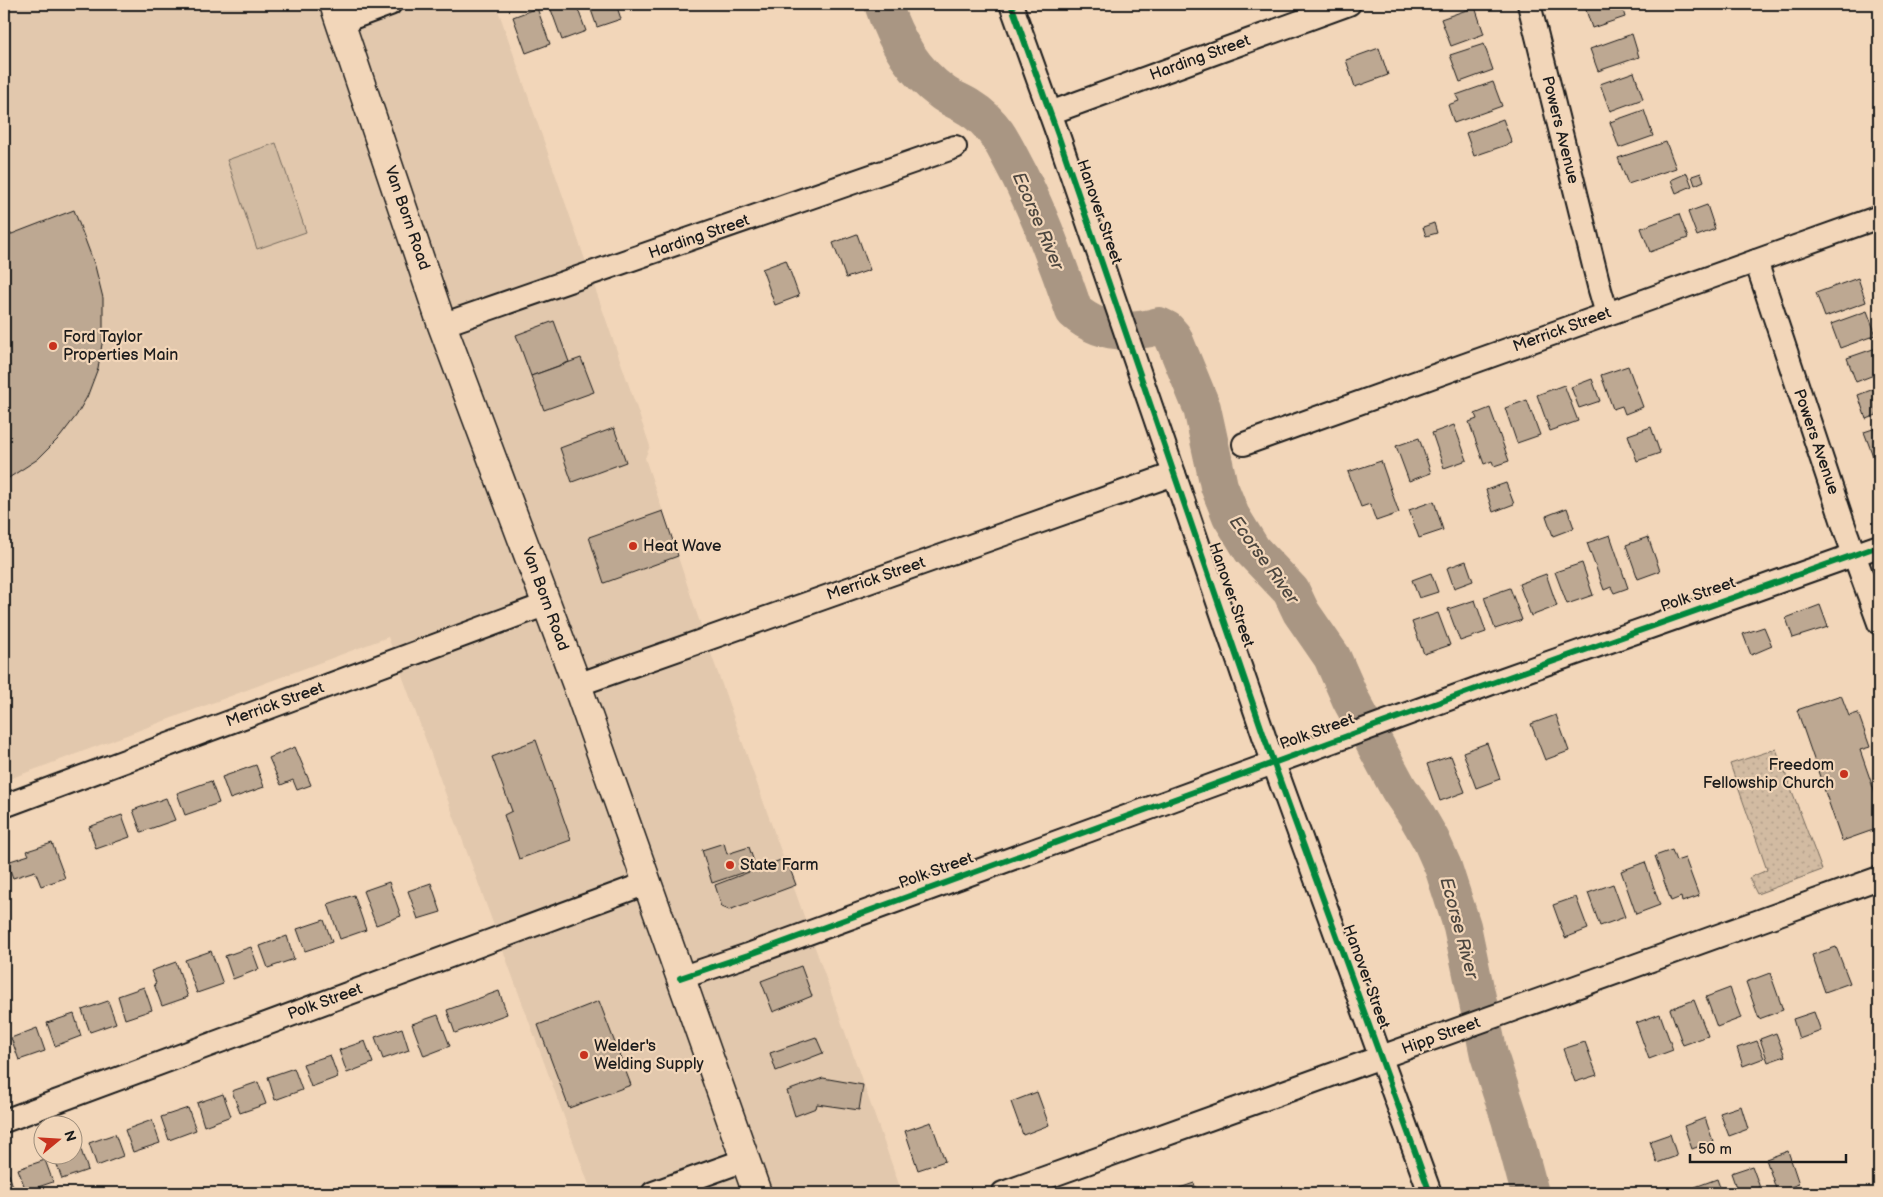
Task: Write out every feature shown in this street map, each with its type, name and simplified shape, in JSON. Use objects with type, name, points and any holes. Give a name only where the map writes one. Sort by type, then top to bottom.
[{"type":"main road","name":"Van Born Road","points":[[338,13],[442,325],[578,685],[757,1193]]},
{"type":"street","points":[[338,13],[390,4]]},
{"type":"street","name":"Hanover Street","points":[[1011,4],[1274,763],[1430,1193]]},
{"type":"street","name":"Harding Street","points":[[1050,113],[1349,4]]},
{"type":"street","name":"Powers Avenue","points":[[1529,4],[1607,314]]},
{"type":"street","name":"Harding Street","points":[[442,325],[955,147]]},
{"type":"street","name":"Merrick Street","points":[[1244,444],[1879,217]]},
{"type":"street","name":"Powers Avenue","points":[[1756,261],[1854,555],[1879,623]]},
{"type":"street","name":"Merrick Street","points":[[578,685],[1174,474]]},
{"type":"street","name":"Polk Street","points":[[680,978],[748,955],[1395,718],[1879,546]]},
{"type":"street","name":"Merrick Street","points":[[4,806],[547,604]]},
{"type":"street","name":"Hipp Street","points":[[1003,1193],[1879,878]]},
{"type":"street","name":"Polk Street","points":[[4,1121],[647,883]]},
{"type":"street","points":[[653,1193],[745,1160]]},
{"type":"shaded area","points":[[4,4],[496,4],[650,446],[645,458],[697,614],[902,1193],[592,1193],[388,637],[4,781]]},
{"type":"shaded area","points":[[276,143],[306,232],[257,249],[227,160]]},
{"type":"shaded area","points":[[1776,749],[1822,870],[1757,894],[1749,878],[1767,870],[1730,764]]},
{"type":"building","points":[[549,4],[576,4],[586,31],[562,40]]},
{"type":"building","points":[[589,4],[616,4],[621,19],[597,27]]},
{"type":"building","points":[[1584,4],[1621,4],[1625,17],[1592,28]]},
{"type":"building","points":[[1475,7],[1484,34],[1451,46],[1441,19]]},
{"type":"building","points":[[537,8],[550,44],[526,53],[513,17]]},
{"type":"building","points":[[1632,34],[1639,57],[1598,71],[1590,49]]},
{"type":"building","points":[[1484,44],[1493,70],[1460,82],[1450,55]]},
{"type":"building","points":[[1379,48],[1388,75],[1355,87],[1346,60]]},
{"type":"building","points":[[1634,72],[1643,99],[1610,111],[1600,84]]},
{"type":"building","points":[[1493,82],[1502,106],[1454,123],[1448,105],[1459,101],[1456,95]]},
{"type":"building","points":[[1879,95],[1879,112],[1874,97]]},
{"type":"building","points":[[1644,110],[1653,136],[1619,148],[1610,122]]},
{"type":"building","points":[[1503,119],[1512,143],[1474,156],[1466,133]]},
{"type":"building","points":[[1666,142],[1676,168],[1628,184],[1618,158]]},
{"type":"building","points":[[1687,173],[1692,186],[1676,193],[1671,180]]},
{"type":"building","points":[[1701,173],[1704,181],[1695,185],[1692,176]]},
{"type":"building","points":[[1707,205],[1715,229],[1697,236],[1688,212]]},
{"type":"building","name":"Ford Taylor Properties Main","points":[[74,210],[95,266],[103,298],[103,338],[98,368],[87,397],[76,416],[60,437],[38,459],[4,481],[4,237]]},
{"type":"building","points":[[1679,214],[1688,238],[1650,252],[1641,228]]},
{"type":"building","points":[[1434,223],[1437,233],[1426,236],[1423,227]]},
{"type":"building","points":[[857,234],[870,270],[846,278],[833,243]]},
{"type":"building","points":[[786,260],[799,296],[775,305],[762,269]]},
{"type":"building","points":[[1858,278],[1866,302],[1825,317],[1816,293]]},
{"type":"building","points":[[1867,311],[1876,335],[1840,348],[1831,324]]},
{"type":"building","points":[[554,321],[569,362],[531,376],[516,335]]},
{"type":"building","points":[[1879,347],[1879,373],[1856,382],[1847,358]]},
{"type":"building","points":[[581,358],[594,392],[544,410],[531,376]]},
{"type":"building","points":[[1628,366],[1643,407],[1625,414],[1622,406],[1613,409],[1601,375]]},
{"type":"building","points":[[1592,379],[1600,401],[1579,408],[1571,387]]},
{"type":"building","points":[[1564,385],[1578,421],[1550,431],[1537,395]]},
{"type":"building","points":[[1879,387],[1879,414],[1866,419],[1858,395]]},
{"type":"building","points":[[1527,400],[1540,435],[1517,443],[1505,408]]},
{"type":"building","points":[[1490,408],[1509,461],[1494,466],[1492,461],[1484,464],[1469,422],[1477,419],[1475,414]]},
{"type":"building","points":[[1454,425],[1467,460],[1444,468],[1432,433]]},
{"type":"building","points":[[1651,427],[1660,453],[1637,461],[1628,435]]},
{"type":"building","points":[[1879,427],[1879,454],[1873,456],[1864,432]]},
{"type":"building","points":[[614,428],[626,462],[572,482],[560,448]]},
{"type":"building","points":[[1419,438],[1431,473],[1409,481],[1396,446]]},
{"type":"building","points":[[1381,461],[1399,513],[1376,521],[1370,504],[1361,507],[1348,472]]},
{"type":"building","points":[[1506,483],[1514,504],[1493,512],[1486,490]]},
{"type":"building","points":[[1434,501],[1443,530],[1419,538],[1409,510]]},
{"type":"building","points":[[1567,508],[1574,528],[1553,536],[1546,516]]},
{"type":"building","name":"Heat Wave","points":[[663,511],[678,556],[604,583],[589,537]]},
{"type":"building","points":[[1610,535],[1628,588],[1614,593],[1611,587],[1604,590],[1587,543]]},
{"type":"building","points":[[1648,537],[1660,571],[1638,579],[1626,545]]},
{"type":"building","points":[[1466,561],[1473,581],[1454,588],[1447,568]]},
{"type":"building","points":[[1582,563],[1593,595],[1567,604],[1555,572]]},
{"type":"building","points":[[1431,573],[1438,592],[1419,598],[1412,580]]},
{"type":"building","points":[[1546,574],[1557,606],[1531,616],[1519,584]]},
{"type":"building","points":[[1510,588],[1522,620],[1495,629],[1484,597]]},
{"type":"building","points":[[1475,600],[1486,632],[1460,641],[1448,609]]},
{"type":"building","points":[[1820,605],[1828,627],[1793,638],[1786,618]]},
{"type":"building","points":[[1438,613],[1450,645],[1424,654],[1412,622]]},
{"type":"building","points":[[1764,627],[1772,646],[1751,655],[1743,634]]},
{"type":"building","name":"Freedom Fellowship Church","points":[[1841,695],[1849,716],[1858,713],[1870,747],[1860,750],[1877,799],[1879,799],[1879,828],[1842,841],[1797,710]]},
{"type":"building","points":[[1556,715],[1569,751],[1545,760],[1531,724]]},
{"type":"building","points":[[536,740],[571,840],[519,859],[504,815],[512,811],[492,757]]},
{"type":"building","points":[[1487,743],[1500,779],[1476,788],[1463,752]]},
{"type":"building","points":[[295,747],[311,785],[297,790],[293,780],[281,785],[269,758]]},
{"type":"building","points":[[1451,756],[1465,792],[1440,801],[1427,764]]},
{"type":"building","points":[[256,765],[264,787],[230,799],[222,777]]},
{"type":"building","points":[[211,781],[219,803],[185,815],[177,793]]},
{"type":"building","points":[[166,798],[175,820],[141,832],[133,810]]},
{"type":"building","points":[[122,815],[130,837],[96,849],[89,827]]},
{"type":"building","points":[[52,843],[65,878],[41,886],[35,871],[13,878],[7,862],[29,855],[27,851]]},
{"type":"building","name":"State Farm","points":[[724,843],[727,854],[749,847],[756,868],[712,883],[702,850]]},
{"type":"building","points":[[1672,850],[1676,861],[1685,858],[1699,896],[1682,902],[1681,897],[1671,901],[1655,856]]},
{"type":"building","points":[[786,858],[796,885],[729,910],[722,907],[715,885]]},
{"type":"building","points":[[1645,862],[1660,905],[1636,914],[1621,871]]},
{"type":"building","points":[[389,882],[401,916],[376,925],[363,891]]},
{"type":"building","points":[[431,883],[441,912],[418,919],[408,891]]},
{"type":"building","points":[[1613,884],[1625,917],[1600,926],[1588,893]]},
{"type":"building","points":[[354,895],[366,930],[340,939],[328,904]]},
{"type":"building","points":[[1576,897],[1588,929],[1565,938],[1553,905]]},
{"type":"building","points":[[324,920],[332,942],[305,951],[297,929]]},
{"type":"building","points":[[287,936],[294,959],[268,968],[260,946]]},
{"type":"building","points":[[251,947],[259,969],[233,979],[225,956]]},
{"type":"building","points":[[1836,947],[1850,983],[1825,992],[1812,955]]},
{"type":"building","points":[[211,951],[223,984],[197,993],[185,960]]},
{"type":"building","points":[[176,962],[188,997],[162,1006],[151,971]]},
{"type":"building","points":[[801,966],[812,996],[773,1012],[761,981]]},
{"type":"building","points":[[1770,973],[1783,1010],[1759,1019],[1746,982]]},
{"type":"building","points":[[144,987],[152,1010],[125,1019],[118,996]]},
{"type":"building","points":[[1730,988],[1741,1018],[1717,1027],[1706,997]]},
{"type":"building","points":[[499,991],[507,1014],[455,1033],[447,1010]]},
{"type":"building","points":[[1694,1000],[1708,1036],[1683,1045],[1670,1009]]},
{"type":"building","points":[[108,1001],[116,1023],[90,1032],[82,1010]]},
{"type":"building","name":"Welder's Welding Supply","points":[[599,1001],[631,1085],[569,1108],[538,1025]]},
{"type":"building","points":[[1814,1012],[1821,1031],[1799,1039],[1793,1019]]},
{"type":"building","points":[[74,1014],[81,1036],[55,1046],[47,1023]]},
{"type":"building","points":[[1660,1014],[1673,1050],[1649,1059],[1636,1023]]},
{"type":"building","points":[[438,1015],[450,1046],[424,1056],[412,1024]]},
{"type":"building","points":[[37,1028],[45,1051],[19,1060],[11,1038]]},
{"type":"building","points":[[402,1028],[409,1050],[383,1059],[375,1037]]},
{"type":"building","points":[[1776,1033],[1785,1056],[1768,1062],[1760,1039]]},
{"type":"building","points":[[816,1037],[823,1053],[776,1071],[770,1053]]},
{"type":"building","points":[[365,1041],[373,1063],[347,1073],[339,1050]]},
{"type":"building","points":[[1757,1041],[1764,1058],[1743,1066],[1737,1048]]},
{"type":"building","points":[[1585,1042],[1597,1075],[1575,1082],[1563,1049]]},
{"type":"building","points":[[4,1047],[9,1063],[4,1065]]},
{"type":"building","points":[[330,1055],[338,1077],[311,1087],[303,1064]]},
{"type":"building","points":[[294,1068],[302,1090],[275,1100],[268,1077]]},
{"type":"building","points":[[823,1078],[863,1085],[859,1110],[817,1104],[816,1108],[795,1116],[787,1091]]},
{"type":"building","points":[[258,1082],[266,1104],[240,1113],[232,1091]]},
{"type":"building","points":[[1037,1092],[1049,1125],[1023,1135],[1011,1102]]},
{"type":"building","points":[[223,1094],[231,1116],[204,1126],[197,1103]]},
{"type":"building","points":[[1741,1106],[1748,1129],[1729,1136],[1720,1113]]},
{"type":"building","points":[[188,1108],[196,1130],[169,1140],[161,1117]]},
{"type":"building","points":[[1705,1118],[1713,1141],[1692,1149],[1684,1126]]},
{"type":"building","points":[[152,1120],[160,1143],[133,1152],[125,1130]]},
{"type":"building","points":[[931,1122],[945,1161],[918,1170],[905,1131]]},
{"type":"building","points":[[115,1134],[123,1156],[97,1166],[89,1143]]},
{"type":"building","points":[[1670,1134],[1677,1156],[1657,1163],[1650,1141]]},
{"type":"building","points":[[1788,1151],[1799,1184],[1777,1192],[1766,1159]]},
{"type":"building","points":[[82,1153],[88,1170],[62,1179],[57,1164],[82,1164]]},
{"type":"building","points":[[33,1164],[46,1164],[53,1182],[26,1191],[18,1169]]},
{"type":"building","points":[[1752,1166],[1762,1193],[1738,1193],[1731,1173]]},
{"type":"building","points":[[9,1174],[15,1193],[4,1193],[4,1176]]},
{"type":"building","points":[[1717,1179],[1722,1193],[1697,1193],[1695,1187]]},
{"type":"building","points":[[1194,1183],[1197,1193],[1171,1193],[1171,1191]]},
{"type":"waterway","name":"Ecorse River","points":[[883,4],[899,41],[923,75],[943,93],[977,113],[1000,139],[1035,207],[1074,311],[1093,324],[1104,328],[1125,331],[1159,326],[1167,330],[1173,337],[1202,408],[1219,486],[1231,516],[1252,550],[1291,591],[1301,612],[1332,657],[1351,700],[1399,789],[1431,840],[1443,867],[1462,926],[1489,1055],[1510,1119],[1530,1193]]},
{"type":"cycle path","points":[[1011,4],[1058,135],[1266,742],[1430,1193]]},
{"type":"cycle path","points":[[680,978],[748,955],[1503,679],[1879,546]]},
{"type":"place","name":"Ford Taylor Properties Main","points":[[53,346]]},
{"type":"place","name":"Heat Wave","points":[[633,546]]},
{"type":"place","name":"Freedom Fellowship Church","points":[[1844,774]]},
{"type":"place","name":"State Farm","points":[[730,865]]},
{"type":"place","name":"Welder's Welding Supply","points":[[584,1055]]}]
